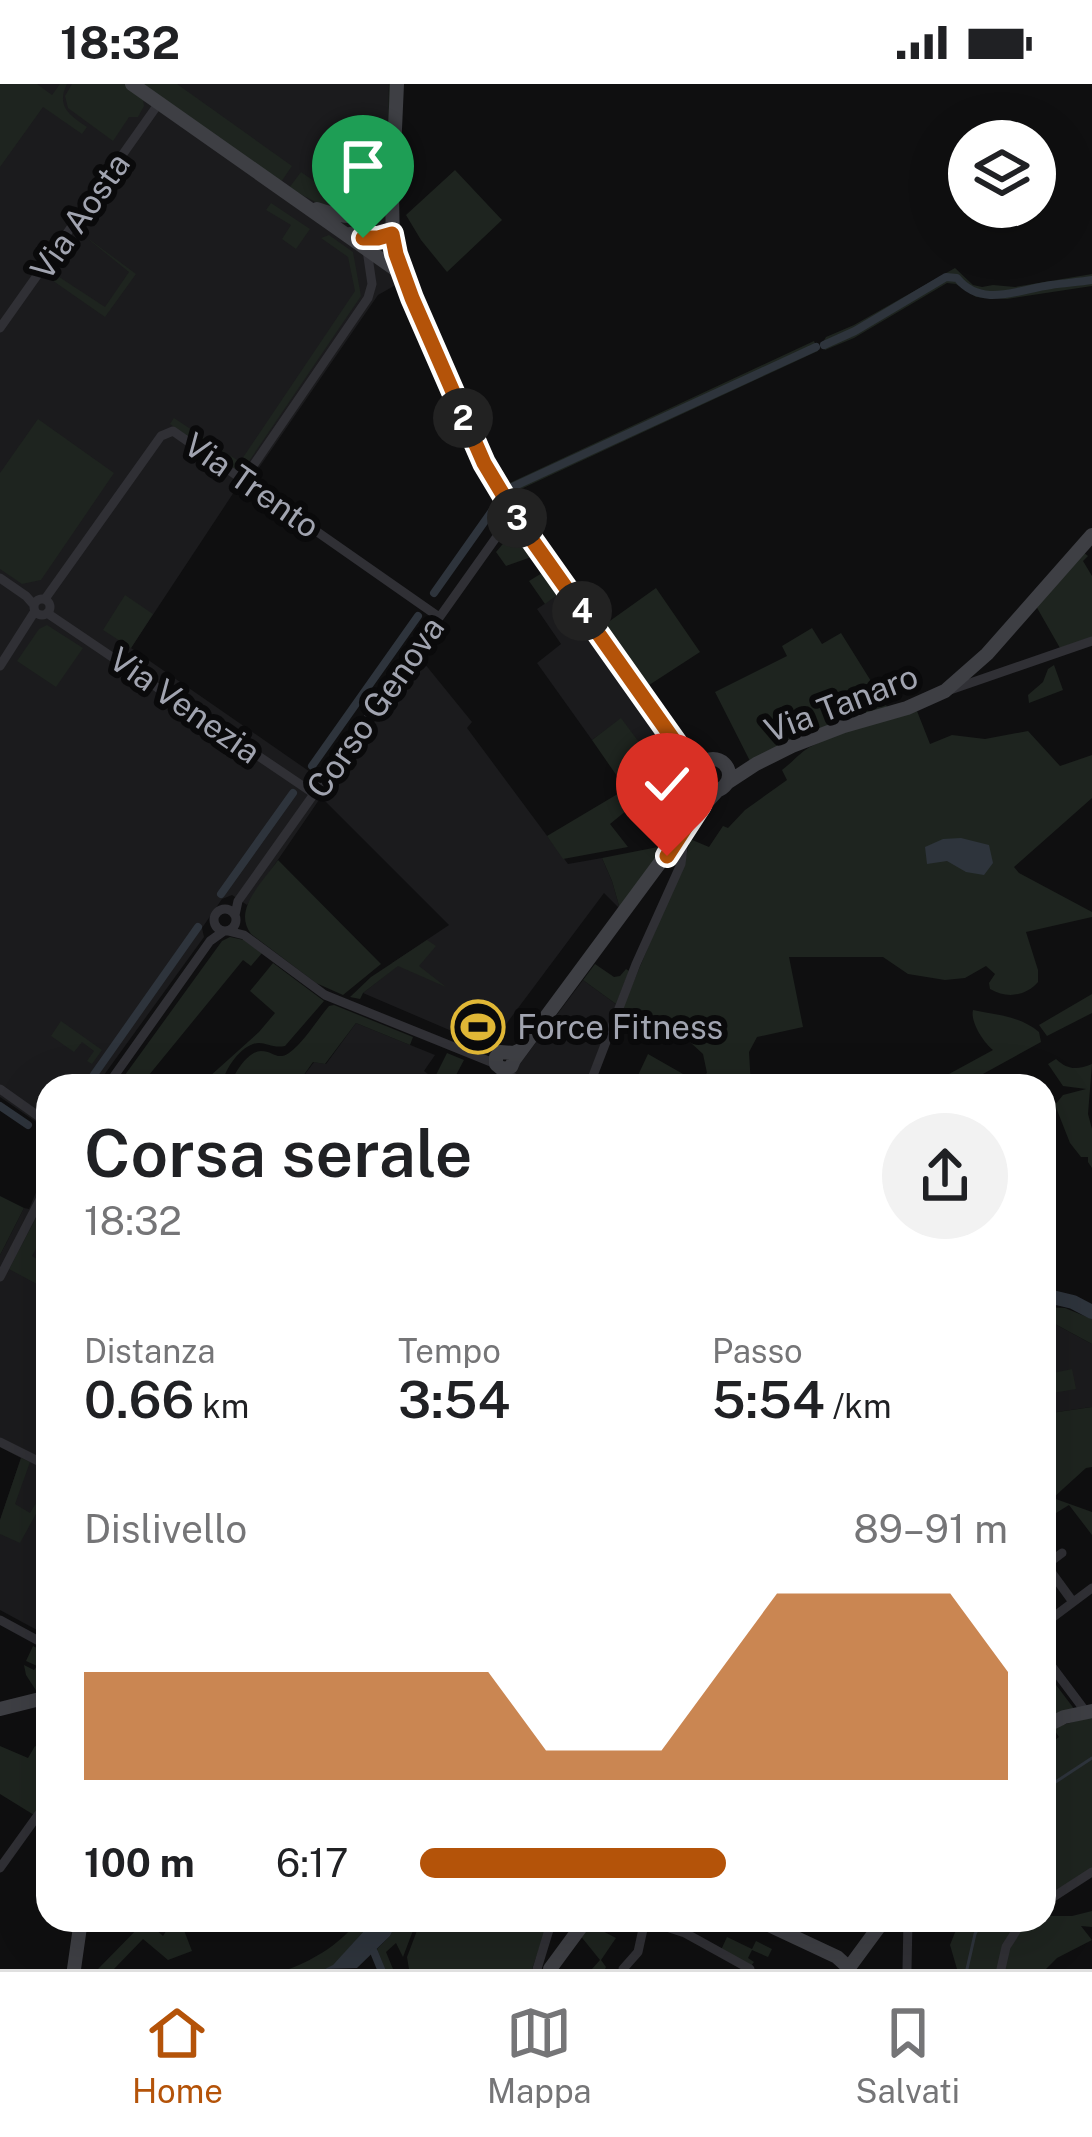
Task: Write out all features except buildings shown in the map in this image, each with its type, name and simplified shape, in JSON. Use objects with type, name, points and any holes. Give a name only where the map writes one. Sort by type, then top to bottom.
[{"type":"main road","points":[[132,84],[402,274]]},
{"type":"main road","points":[[397,84],[392,234],[402,274],[471,437],[517,517]]},
{"type":"main road","points":[[352,217],[379,211],[392,196]]},
{"type":"main road","points":[[296,201],[381,224],[392,234]]},
{"type":"main road","points":[[339,231],[371,239],[392,234]]},
{"type":"main road","name":"Via Tanaro","points":[[517,517],[682,753],[709,779]]},
{"type":"main road","name":"Via Tanaro","points":[[709,779],[945,691],[987,654],[1092,535]]},
{"type":"main road","name":"Via Tanaro","points":[[709,779],[715,759],[737,767],[757,764]]},
{"type":"main road","points":[[503,1065],[685,831],[709,779],[728,771],[726,765]]},
{"type":"main road","points":[[0,1709],[36,1700]]},
{"type":"main road","points":[[1056,1721],[1089,1712]]},
{"type":"main road","points":[[74,1969],[79,1932]]},
{"type":"main road","points":[[550,1969],[577,1932]]},
{"type":"main road","points":[[784,1932],[837,1957],[849,1969],[875,1932]]},
{"type":"street","name":"Via Aosta","points":[[0,328],[159,104]]},
{"type":"street","points":[[244,479],[368,298],[372,284],[367,250]]},
{"type":"street","name":"Via Trento","points":[[0,667],[164,433],[178,432],[439,616]]},
{"type":"street","name":"Corso Genova","points":[[116,1074],[210,941],[226,931],[238,901],[313,794],[501,529],[517,517]]},
{"type":"street","name":"Via Venezia","points":[[0,578],[313,794]]},
{"type":"street","points":[[945,691],[1092,640]]},
{"type":"street","points":[[594,1074],[681,864],[685,831]]},
{"type":"street","name":"Corso Genova","points":[[210,941],[216,913],[233,915]]},
{"type":"street","points":[[233,915],[244,935]]},
{"type":"street","points":[[214,923],[244,935],[325,995],[503,1065]]},
{"type":"street","points":[[0,1090],[36,1115]]},
{"type":"street","points":[[0,1277],[36,1220]]},
{"type":"street","points":[[0,1442],[36,1460]]},
{"type":"street","points":[[1056,1558],[1062,1553]]},
{"type":"street","points":[[1056,1579],[1073,1602]]},
{"type":"street","points":[[1056,1615],[1092,1588]]},
{"type":"street","points":[[0,1620],[36,1640]]},
{"type":"street","points":[[1056,1671],[1089,1712]]},
{"type":"street","points":[[0,1868],[36,1818]]},
{"type":"street","points":[[1056,1895],[1092,1872]]},
{"type":"street","points":[[537,1969],[548,1932]]},
{"type":"street","points":[[623,1969],[634,1958],[642,1932]]},
{"type":"street","points":[[682,1932],[750,1969]]},
{"type":"street","points":[[907,1969],[908,1932]]},
{"type":"street","points":[[1001,1969],[1015,1932]]},
{"type":"street","points":[[634,1958],[643,1969]]},
{"type":"shaded area","points":[[0,84],[389,84],[387,153],[401,282],[378,295],[243,491],[234,492],[131,648],[329,785],[420,658],[472,722],[467,728],[568,864],[602,858],[620,909],[604,893],[489,1047],[363,993],[397,966],[392,963],[449,925],[321,797],[247,905],[232,895],[222,899],[202,928],[204,937],[105,1074],[36,1074],[36,1122],[0,1097]]},
{"type":"shaded area","points":[[0,84],[37,84],[52,95],[60,84],[67,84],[66,109],[87,127],[82,134],[43,107],[0,167]]},
{"type":"shaded area","points":[[72,84],[125,84],[143,99],[144,106],[138,117],[129,117],[113,141],[68,108],[65,96]]},
{"type":"shaded area","points":[[143,84],[177,84],[292,166],[281,182]]},
{"type":"shaded area","points":[[389,84],[393,84],[388,193],[366,212],[323,206],[289,188],[301,172],[341,200],[380,175],[381,154],[387,153]]},
{"type":"shaded area","points":[[455,170],[502,220],[447,272],[406,215]]},
{"type":"shaded area","points":[[271,203],[310,229],[296,249],[282,239],[291,225],[266,210]]},
{"type":"shaded area","points":[[82,234],[136,274],[105,317],[49,278],[53,273],[105,307],[129,272]]},
{"type":"shaded area","points":[[329,235],[353,252],[361,296],[241,473],[170,424],[174,418],[240,462],[355,291],[348,257],[321,238]]},
{"type":"shaded area","points":[[955,268],[982,287],[1015,287],[1092,274],[1092,286],[1007,299],[976,297],[947,283],[825,350],[826,337]]},
{"type":"shaded area","points":[[814,341],[818,351],[508,495],[503,486]]},
{"type":"shaded area","points":[[38,419],[114,473],[41,580],[22,584],[0,569],[0,473]]},
{"type":"shaded area","points":[[514,535],[525,538],[537,555],[506,566],[496,552]]},
{"type":"shaded area","points":[[1083,552],[1092,576],[1092,637],[1060,648],[1036,606]]},
{"type":"shaded area","points":[[547,570],[562,592],[545,604],[529,581]]},
{"type":"shaded area","points":[[656,588],[700,652],[643,689],[600,628]]},
{"type":"shaded area","points":[[562,592],[666,739],[647,753],[621,719],[592,740],[537,663],[561,644],[537,609]]},
{"type":"shaded area","points":[[125,595],[153,614],[131,648],[103,630]]},
{"type":"shaded area","points":[[47,625],[83,648],[56,687],[17,661]]},
{"type":"shaded area","points":[[812,628],[822,644],[841,633],[889,710],[750,761],[715,692],[787,656],[782,646]]},
{"type":"shaded area","points":[[1054,665],[1063,690],[1029,703],[1028,695]]},
{"type":"shaded area","points":[[917,711],[930,744],[952,735],[985,739],[1028,731],[1060,766],[1092,755],[1092,798],[1014,867],[1092,912],[1092,917],[1026,932],[1038,982],[1016,994],[990,989],[995,974],[986,966],[965,978],[945,980],[908,974],[883,957],[789,957],[803,1027],[757,1037],[749,1052],[750,1074],[706,1074],[703,1054],[690,1042],[620,1014],[690,839],[709,847],[723,826],[728,828],[787,780],[782,770],[808,748]]},
{"type":"shaded area","points":[[621,718],[675,790],[691,775],[695,801],[665,789],[661,795],[632,764],[628,768],[638,781],[627,789],[641,809],[634,818],[627,810],[610,824],[628,847],[563,859],[547,836],[626,789],[592,740]]},
{"type":"shaded area","points":[[961,838],[989,845],[993,863],[984,875],[947,861],[927,864],[925,847]]},
{"type":"shaded area","points":[[668,845],[620,909],[602,858]]},
{"type":"shaded area","points":[[278,860],[381,964],[343,995],[316,983],[251,934],[246,925],[247,905]]},
{"type":"shaded area","points":[[230,937],[244,940],[262,953],[251,966],[243,960],[150,1074],[126,1074],[222,941]]},
{"type":"shaded area","points":[[427,940],[436,946],[419,966],[446,987],[398,966],[360,999],[350,997],[371,977]]},
{"type":"shaded area","points":[[273,963],[324,1001],[285,1046],[253,1044],[225,1074],[212,1074],[275,1013],[250,991]]},
{"type":"shaded area","points":[[595,964],[614,977],[629,971],[616,1004],[583,980]]},
{"type":"shaded area","points":[[583,980],[616,1004],[590,1074],[513,1073]]},
{"type":"shaded area","points":[[1092,994],[1092,1013],[1047,1036],[1039,1025]]},
{"type":"shaded area","points":[[329,1006],[413,1037],[410,1045],[356,1023],[325,1064],[313,1062],[304,1074],[236,1074],[251,1055],[261,1051],[278,1056],[289,1053]]},
{"type":"shaded area","points":[[973,1010],[1008,1017],[1039,1032],[1041,1042],[983,1074],[949,1074],[993,1050]]},
{"type":"shaded area","points":[[61,1021],[102,1050],[92,1064],[87,1061],[94,1051],[82,1042],[74,1052],[51,1036]]},
{"type":"shaded area","points":[[356,1023],[435,1055],[424,1071],[428,1074],[305,1074],[314,1062],[326,1064]]},
{"type":"shaded area","points":[[447,1053],[464,1060],[457,1074],[436,1074]]},
{"type":"shaded area","points":[[648,1054],[683,1074],[639,1074]]},
{"type":"shaded area","points":[[1056,1059],[1073,1068],[1092,1064],[1088,1114],[1092,1168],[1088,1157],[1081,1157],[1070,1143],[1056,1108],[1063,1095],[1086,1089],[1063,1086],[1048,1064]]},
{"type":"shaded area","points":[[36,1192],[36,1630],[0,1610],[0,1520],[21,1458],[0,1447],[0,1255],[24,1208],[29,1209]]},
{"type":"shaded area","points":[[0,1196],[24,1208],[0,1255]]},
{"type":"shaded area","points":[[36,1218],[32,1256],[36,1284],[9,1269]]},
{"type":"shaded area","points":[[1056,1308],[1092,1319],[1092,1344],[1056,1324]]},
{"type":"shaded area","points":[[1056,1324],[1092,1344],[1092,1407],[1056,1412]]},
{"type":"shaded area","points":[[1072,1369],[1076,1389],[1056,1392],[1056,1372]]},
{"type":"shaded area","points":[[1092,1407],[1092,1467],[1056,1495],[1056,1412]]},
{"type":"shaded area","points":[[21,1458],[30,1462],[15,1504],[30,1513],[36,1503],[36,1514],[20,1543],[0,1534],[0,1520]]},
{"type":"shaded area","points":[[1056,1499],[1092,1512],[1092,1535],[1069,1505],[1056,1513]]},
{"type":"shaded area","points":[[33,1646],[36,1648],[36,1666],[26,1661]]},
{"type":"shaded area","points":[[24,1665],[36,1667],[36,1690]]},
{"type":"shaded area","points":[[1056,1685],[1075,1710],[1056,1714]]},
{"type":"shaded area","points":[[1092,1716],[1092,1869],[1056,1892],[1059,1737],[1056,1727]]},
{"type":"shaded area","points":[[0,1746],[28,1758],[36,1747],[34,1815],[0,1794]]},
{"type":"shaded area","points":[[1092,1911],[1092,1927],[1081,1926],[1092,1940],[1046,1969],[1005,1969],[1007,1954],[1020,1932],[1056,1932],[1056,1916]]},
{"type":"shaded area","points":[[134,1932],[163,1936],[185,1932],[192,1951],[168,1960],[143,1939],[114,1969],[98,1969]]},
{"type":"shaded area","points":[[363,1932],[333,1966],[289,1969],[308,1961],[344,1936]]},
{"type":"shaded area","points":[[363,1932],[392,1932],[357,1968],[325,1969]]},
{"type":"shaded area","points":[[412,1932],[403,1957],[396,1943],[386,1952],[393,1969],[385,1969],[377,1949],[390,1936]]},
{"type":"shaded area","points":[[416,1932],[545,1932],[532,1969],[409,1969],[407,1957]]},
{"type":"shaded area","points":[[604,1932],[616,1938],[601,1960],[605,1969],[592,1969],[600,1960],[579,1934]]},
{"type":"shaded area","points":[[955,1932],[1012,1932],[998,1969],[957,1969],[950,1945]]},
{"type":"shaded area","points":[[727,1937],[752,1949],[756,1941],[772,1949],[768,1957],[752,1950],[751,1966],[721,1950]]},
{"type":"waterway","points":[[824,345],[946,277],[989,295],[1092,280]]},
{"type":"waterway","points":[[508,489],[816,347]]},
{"type":"waterway","points":[[434,593],[499,501]]},
{"type":"waterway","points":[[312,766],[418,616]]},
{"type":"waterway","points":[[221,894],[293,793]]},
{"type":"waterway","points":[[94,1074],[198,927]]},
{"type":"waterway","points":[[0,1106],[28,1125]]},
{"type":"waterway","points":[[1056,1298],[1092,1312]]},
{"type":"waterway","points":[[1056,1782],[1092,1758]]},
{"type":"waterway","points":[[967,1969],[976,1932]]},
{"type":"waterway","points":[[374,1952],[381,1969]]},
{"type":"place","name":"Force Fitness","points":[[478,1027]]},
{"type":"route","points":[[363,238],[392,234],[412,298],[484,463],[520,523],[697,773],[700,805],[667,856]]}]
